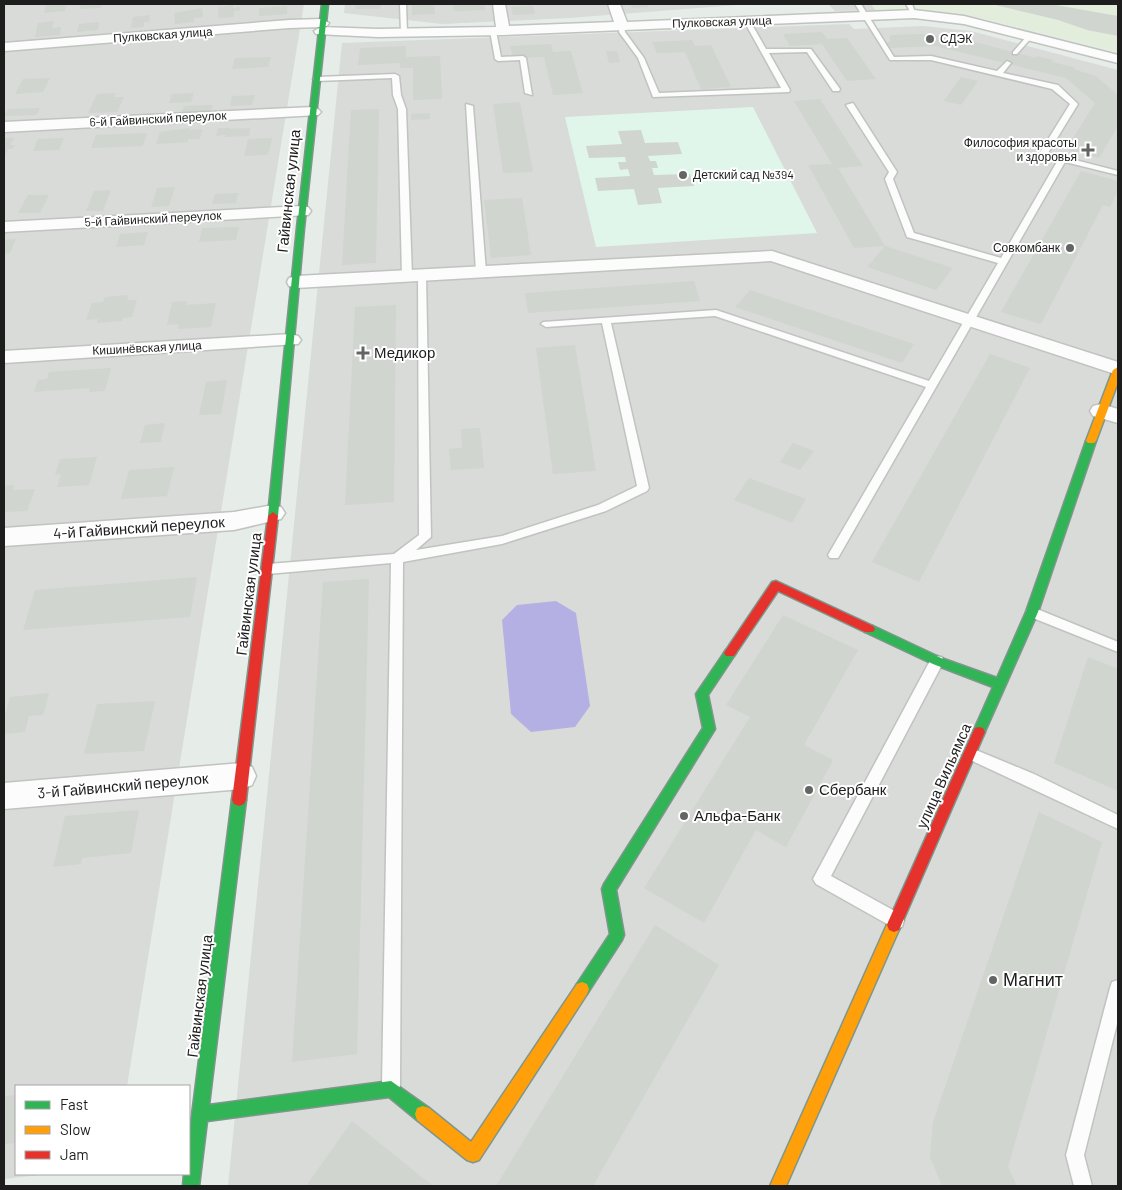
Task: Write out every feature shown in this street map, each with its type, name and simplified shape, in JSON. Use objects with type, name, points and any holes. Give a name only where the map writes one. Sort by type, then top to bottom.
[{"type":"street","name":"Гайвинская улица","points":[[192,1186],[268,569],[302,211],[325,4]]},
{"type":"street","points":[[498,31],[499,4]]},
{"type":"street","points":[[614,4],[622,26]]},
{"type":"street","name":"Пулковская улица","points":[[4,47],[289,24],[404,33],[498,31],[622,26],[861,9],[912,9],[1030,36],[1118,59]]},
{"type":"street","name":"6-й Гайвинский переулок","points":[[4,127],[313,112]]},
{"type":"street","name":"5-й Гайвинский переулок","points":[[4,227],[302,211]]},
{"type":"street","points":[[296,282],[772,256],[1118,370]]},
{"type":"street","name":"Кишинёвская улица","points":[[4,357],[291,340]]},
{"type":"street","name":"улица Вильямса","points":[[778,1186],[1032,612],[1110,414],[1118,370]]},
{"type":"street","name":"4-й Гайвинский переулок","points":[[4,537],[234,521],[273,513]]},
{"type":"street","points":[[200,1114],[391,1089],[473,1154],[617,935],[609,889],[708,729],[702,694],[776,585],[938,661],[1000,684]]},
{"type":"street","name":"3-й Гайвинский переулок","points":[[4,796],[242,776]]},
{"type":"lane","points":[[403,4],[404,33]]},
{"type":"lane","points":[[861,9],[892,60],[931,58],[1055,87],[1074,104],[1043,154],[1118,173]]},
{"type":"lane","points":[[622,26],[622,32],[641,58],[656,95],[786,90],[744,16]]},
{"type":"lane","points":[[498,31],[498,59],[523,58],[529,92]]},
{"type":"lane","points":[[1015,53],[1030,36]]},
{"type":"lane","points":[[763,51],[810,50],[836,89]]},
{"type":"lane","points":[[998,74],[1007,63]]},
{"type":"lane","points":[[317,79],[395,76],[397,96],[402,109],[414,276],[425,537],[397,558]]},
{"type":"lane","points":[[850,105],[893,172],[889,179],[910,235],[1005,262]]},
{"type":"lane","points":[[469,106],[481,272]]},
{"type":"lane","points":[[834,556],[1063,159]]},
{"type":"lane","points":[[546,324],[716,313],[932,386]]},
{"type":"lane","points":[[268,569],[397,558],[502,540],[602,508],[643,488],[606,321]]},
{"type":"lane","points":[[391,1089],[397,558]]},
{"type":"lane","points":[[1032,612],[1118,647]]},
{"type":"lane","points":[[896,921],[821,879],[938,661]]},
{"type":"lane","points":[[970,754],[1029,779],[1118,822]]},
{"type":"lane","points":[[1083,1186],[1075,1155],[1118,988]]},
{"type":"shaded area","points":[[4,4],[304,4],[127,1085],[15,1085],[15,1175],[39,1175],[4,1179]]},
{"type":"shaded area","points":[[345,4],[750,4],[569,18],[442,24],[344,13]]},
{"type":"shaded area","points":[[828,4],[872,4],[875,10],[835,11]]},
{"type":"shaded area","points":[[871,4],[1118,4],[1118,52],[982,18],[932,11],[875,10]]},
{"type":"shaded area","points":[[849,24],[854,29],[923,26],[971,31],[1118,70],[1118,1186],[228,1186],[342,43]]},
{"type":"shaded area","name":"Детский сад №394","points":[[753,107],[817,233],[596,247],[565,117]]},
{"type":"shaded area","points":[[556,601],[576,613],[590,706],[575,727],[531,732],[511,714],[502,620],[517,605]]},
{"type":"building","points":[[67,4],[65,11],[44,13],[46,5]]},
{"type":"building","points":[[81,4],[102,4],[101,8],[80,9]]},
{"type":"building","points":[[356,4],[381,4],[380,9],[355,9]]},
{"type":"building","points":[[412,4],[434,4],[435,14],[412,15]]},
{"type":"building","points":[[453,4],[484,4],[485,10],[454,11]]},
{"type":"building","points":[[630,4],[647,4],[649,7],[632,8]]},
{"type":"building","points":[[991,4],[1050,4],[1118,16],[1118,36],[1087,30],[1058,20]]},
{"type":"building","points":[[233,5],[233,8],[240,7],[240,10],[234,11],[234,17],[219,18],[218,7]]},
{"type":"building","points":[[287,6],[287,14],[259,16],[259,8]]},
{"type":"building","points":[[533,6],[535,14],[513,15],[511,7]]},
{"type":"building","points":[[202,8],[203,17],[194,18],[194,22],[175,24],[174,13]]},
{"type":"building","points":[[150,15],[149,22],[144,22],[144,27],[131,28],[133,17]]},
{"type":"building","points":[[54,21],[52,28],[61,27],[60,35],[35,37],[38,23]]},
{"type":"building","points":[[99,22],[98,30],[77,32],[79,24]]},
{"type":"building","points":[[822,32],[827,39],[847,38],[876,79],[847,81],[822,44],[790,46],[783,34]]},
{"type":"building","points":[[924,34],[959,38],[1036,58],[1037,56],[1096,76],[1118,95],[1118,126],[1099,158],[1066,149],[1095,103],[1066,78],[935,46],[890,48],[885,43],[891,41],[889,37],[892,35]]},
{"type":"building","points":[[692,40],[695,46],[711,45],[731,87],[701,89],[685,52],[657,53],[652,42]]},
{"type":"building","points":[[551,44],[553,52],[571,51],[583,93],[553,95],[544,57],[513,58],[510,46]]},
{"type":"building","points":[[406,46],[406,57],[440,56],[442,99],[413,100],[413,68],[400,68],[400,63],[358,65],[360,48]]},
{"type":"building","points":[[606,51],[617,51],[620,62],[609,63]]},
{"type":"building","points":[[271,57],[268,67],[232,69],[235,58]]},
{"type":"building","points":[[961,77],[978,81],[961,105],[944,101]]},
{"type":"building","points":[[50,78],[43,92],[15,94],[23,79]]},
{"type":"building","points":[[116,93],[114,97],[124,97],[117,112],[88,113],[97,94]]},
{"type":"building","points":[[194,93],[191,102],[169,103],[172,94]]},
{"type":"building","points":[[255,95],[252,105],[230,106],[232,96]]},
{"type":"building","points":[[820,99],[863,166],[838,168],[885,246],[854,248],[808,165],[832,164],[794,101]]},
{"type":"building","points":[[520,102],[533,172],[503,173],[493,104]]},
{"type":"building","points":[[213,105],[211,113],[181,114],[184,106]]},
{"type":"building","points":[[40,108],[36,115],[4,116],[8,109]]},
{"type":"building","points":[[379,109],[376,263],[342,265],[351,110]]},
{"type":"building","points":[[430,113],[430,119],[411,120],[411,114]]},
{"type":"building","points":[[190,128],[190,130],[202,129],[200,139],[188,139],[188,142],[156,144],[160,132]]},
{"type":"building","points":[[218,128],[250,128],[249,136],[216,136]]},
{"type":"building","points":[[641,130],[645,143],[678,142],[682,154],[648,156],[650,161],[656,161],[658,168],[652,168],[654,175],[690,174],[694,186],[658,188],[662,203],[638,205],[634,189],[598,191],[595,178],[630,176],[628,169],[620,170],[618,162],[626,162],[625,157],[589,158],[586,146],[622,144],[618,131]]},
{"type":"building","points":[[147,133],[143,146],[91,148],[96,135]]},
{"type":"building","points":[[4,138],[14,138],[10,145],[15,145],[12,149],[8,149],[4,158]]},
{"type":"building","points":[[64,138],[59,150],[33,151],[38,139]]},
{"type":"building","points":[[272,138],[268,155],[244,156],[248,139]]},
{"type":"building","points":[[1081,171],[1118,181],[1118,191],[1110,207],[1103,205],[1041,324],[1001,312]]},
{"type":"building","points":[[175,187],[169,206],[151,207],[157,188]]},
{"type":"building","points":[[111,190],[103,211],[86,211],[94,191]]},
{"type":"building","points":[[238,193],[236,203],[212,204],[215,194]]},
{"type":"building","points":[[28,195],[49,195],[40,213],[18,213]]},
{"type":"building","points":[[522,198],[531,255],[491,258],[484,200]]},
{"type":"building","points":[[239,227],[236,240],[199,242],[202,228]]},
{"type":"building","points":[[148,232],[144,245],[116,247],[120,234]]},
{"type":"building","points":[[16,239],[10,253],[4,254],[4,240]]},
{"type":"building","points":[[885,246],[953,268],[936,290],[867,267]]},
{"type":"building","points":[[694,281],[700,301],[528,313],[525,293]]},
{"type":"building","points":[[750,290],[914,344],[902,363],[735,307]]},
{"type":"building","points":[[128,295],[127,300],[137,300],[132,317],[123,318],[122,321],[97,323],[98,319],[86,320],[92,303],[103,302],[105,297]]},
{"type":"building","points":[[187,301],[186,305],[216,303],[211,327],[178,329],[179,324],[167,325],[172,302]]},
{"type":"building","points":[[396,305],[394,502],[345,505],[355,307]]},
{"type":"building","points":[[575,345],[596,471],[553,474],[536,348]]},
{"type":"building","points":[[990,354],[1030,368],[919,582],[872,562]]},
{"type":"building","points":[[111,368],[105,391],[89,392],[90,388],[34,392],[38,380],[47,379],[49,372]]},
{"type":"building","points":[[227,380],[221,414],[199,415],[206,382]]},
{"type":"building","points":[[165,423],[161,442],[140,443],[145,425]]},
{"type":"building","points":[[480,428],[484,468],[451,470],[449,449],[462,448],[461,429]]},
{"type":"building","points":[[793,443],[814,451],[800,470],[780,462]]},
{"type":"building","points":[[97,457],[89,485],[57,487],[61,474],[55,475],[60,459]]},
{"type":"building","points":[[174,467],[167,496],[121,499],[129,470]]},
{"type":"building","points":[[749,478],[806,499],[792,523],[734,500]]},
{"type":"building","points":[[14,485],[13,490],[35,489],[27,511],[4,512],[4,486]]},
{"type":"building","points":[[197,577],[190,617],[23,630],[35,590]]},
{"type":"building","points":[[369,579],[357,1054],[292,1062],[323,582]]},
{"type":"building","points":[[783,615],[858,650],[804,745],[833,760],[786,847],[756,830],[704,923],[644,888],[750,717],[726,705]]},
{"type":"building","points":[[1088,657],[1118,669],[1118,791],[1054,763]]},
{"type":"building","points":[[49,693],[43,715],[29,716],[25,732],[4,734],[4,719],[10,697]]},
{"type":"building","points":[[155,701],[144,751],[84,754],[97,704]]},
{"type":"building","points":[[139,810],[131,853],[82,858],[81,864],[53,867],[65,816]]},
{"type":"building","points":[[1039,812],[1102,842],[1008,1167],[1017,1186],[942,1186],[930,1157],[933,1122]]},
{"type":"building","points":[[655,925],[719,965],[593,1186],[496,1186]]},
{"type":"building","points":[[15,1095],[15,1143],[4,1144],[4,1096]]},
{"type":"building","points":[[352,1121],[433,1186],[306,1186]]},
{"type":"traffic: fast","points":[[273,516],[325,4]]},
{"type":"traffic: fast","points":[[979,732],[1032,612],[1091,441]]},
{"type":"traffic: fast","points":[[869,629],[937,661],[1000,684]]},
{"type":"traffic: fast","points":[[582,989],[617,935],[609,889],[709,729],[702,694],[730,653]]},
{"type":"traffic: fast","points":[[191,1186],[239,800]]},
{"type":"traffic: fast","points":[[200,1114],[391,1089],[423,1114]]},
{"type":"traffic: slow","points":[[1091,441],[1118,370]]},
{"type":"traffic: slow","points":[[778,1186],[894,925]]},
{"type":"traffic: slow","points":[[423,1114],[473,1154],[582,989]]},
{"type":"traffic: jam","points":[[239,800],[273,516]]},
{"type":"traffic: jam","points":[[730,653],[776,585],[869,629]]},
{"type":"traffic: jam","points":[[894,925],[979,732]]},
{"type":"place","name":"СДЭК","points":[[930,39]]},
{"type":"place","name":"Философия красоты и здоровья","points":[[1088,150]]},
{"type":"place","name":"Детский сад №394","points":[[683,175]]},
{"type":"place","name":"Совкомбанк","points":[[1070,248]]},
{"type":"place","name":"Медикор","points":[[363,353]]},
{"type":"place","name":"Сбербанк","points":[[809,790]]},
{"type":"place","name":"Альфа-Банк","points":[[684,816]]},
{"type":"place","name":"Магнит","points":[[993,980]]}]
